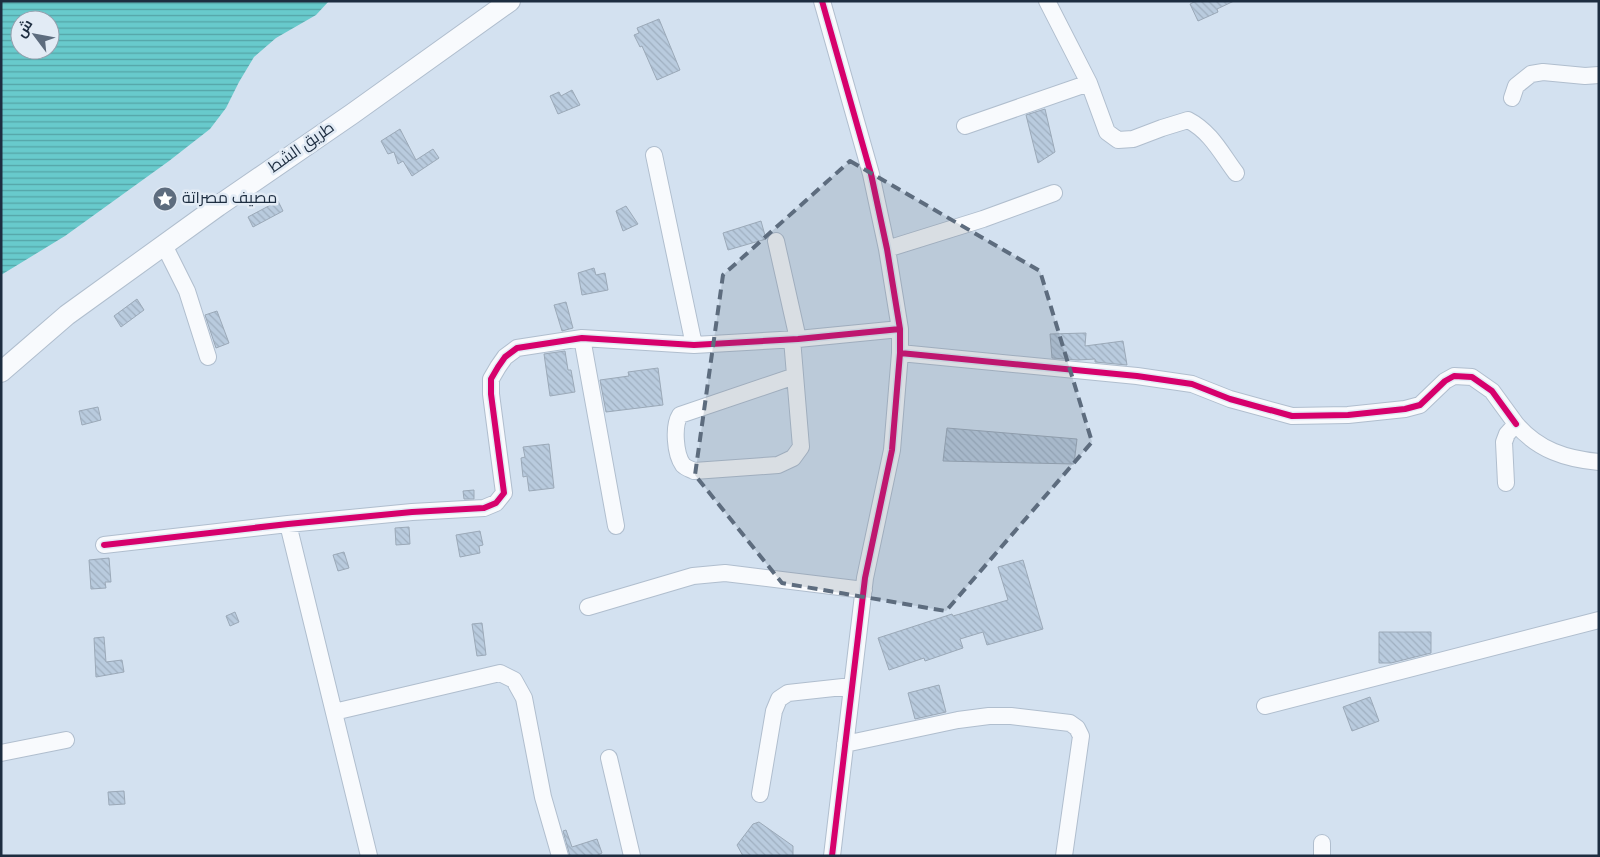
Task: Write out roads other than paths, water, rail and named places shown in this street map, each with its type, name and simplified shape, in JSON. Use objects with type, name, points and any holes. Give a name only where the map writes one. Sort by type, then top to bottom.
[{"type":"main road","name":"طريق الشط","points":[[1,372],[67,315],[510,1]]},
{"type":"street","points":[[822,1],[871,174],[887,249],[900,329],[900,353],[892,450],[864,590],[832,856]]},
{"type":"street","points":[[1047,1],[1089,83],[1107,132],[1118,140],[1133,140],[1188,120],[1201,127],[1214,141],[1236,173]]},
{"type":"street","points":[[1512,98],[1516,86],[1531,74],[1543,72],[1585,76],[1599,75]]},
{"type":"street","points":[[964,126],[1089,83]]},
{"type":"street","points":[[654,155],[694,345]]},
{"type":"street","points":[[887,249],[983,219],[1054,194]]},
{"type":"street","points":[[776,241],[795,339],[795,376],[801,447],[794,458],[778,465],[694,471],[685,467],[679,458],[675,427],[680,415],[795,376]]},
{"type":"street","points":[[164,245],[188,291],[208,357]]},
{"type":"street","points":[[104,545],[288,524],[412,512],[484,508],[496,503],[504,493],[491,394],[491,380],[506,356],[517,348],[582,338],[694,345],[795,339],[900,329]]},
{"type":"street","points":[[582,338],[616,526]]},
{"type":"street","points":[[900,353],[1138,376],[1192,384],[1230,399],[1292,416],[1348,415],[1420,406],[1445,381],[1454,376],[1472,377],[1492,391],[1526,436],[1556,454],[1579,460],[1599,462]]},
{"type":"street","points":[[1506,483],[1504,442],[1507,434],[1516,424]]},
{"type":"street","points":[[288,524],[369,856]]},
{"type":"street","points":[[588,607],[693,576],[725,573],[864,590]]},
{"type":"street","points":[[1265,706],[1599,620]]},
{"type":"street","points":[[334,712],[500,673],[514,680],[524,698],[543,797],[560,856]]},
{"type":"street","points":[[760,794],[774,711],[779,700],[788,693],[852,686]]},
{"type":"street","points":[[845,744],[958,720],[989,716],[1011,716],[1070,724],[1077,728],[1082,736],[1064,856]]},
{"type":"street","points":[[1,753],[66,740]]},
{"type":"street","points":[[609,758],[632,856]]},
{"type":"place","name":"مصيف مصراتة","points":[[165,199]]}]
